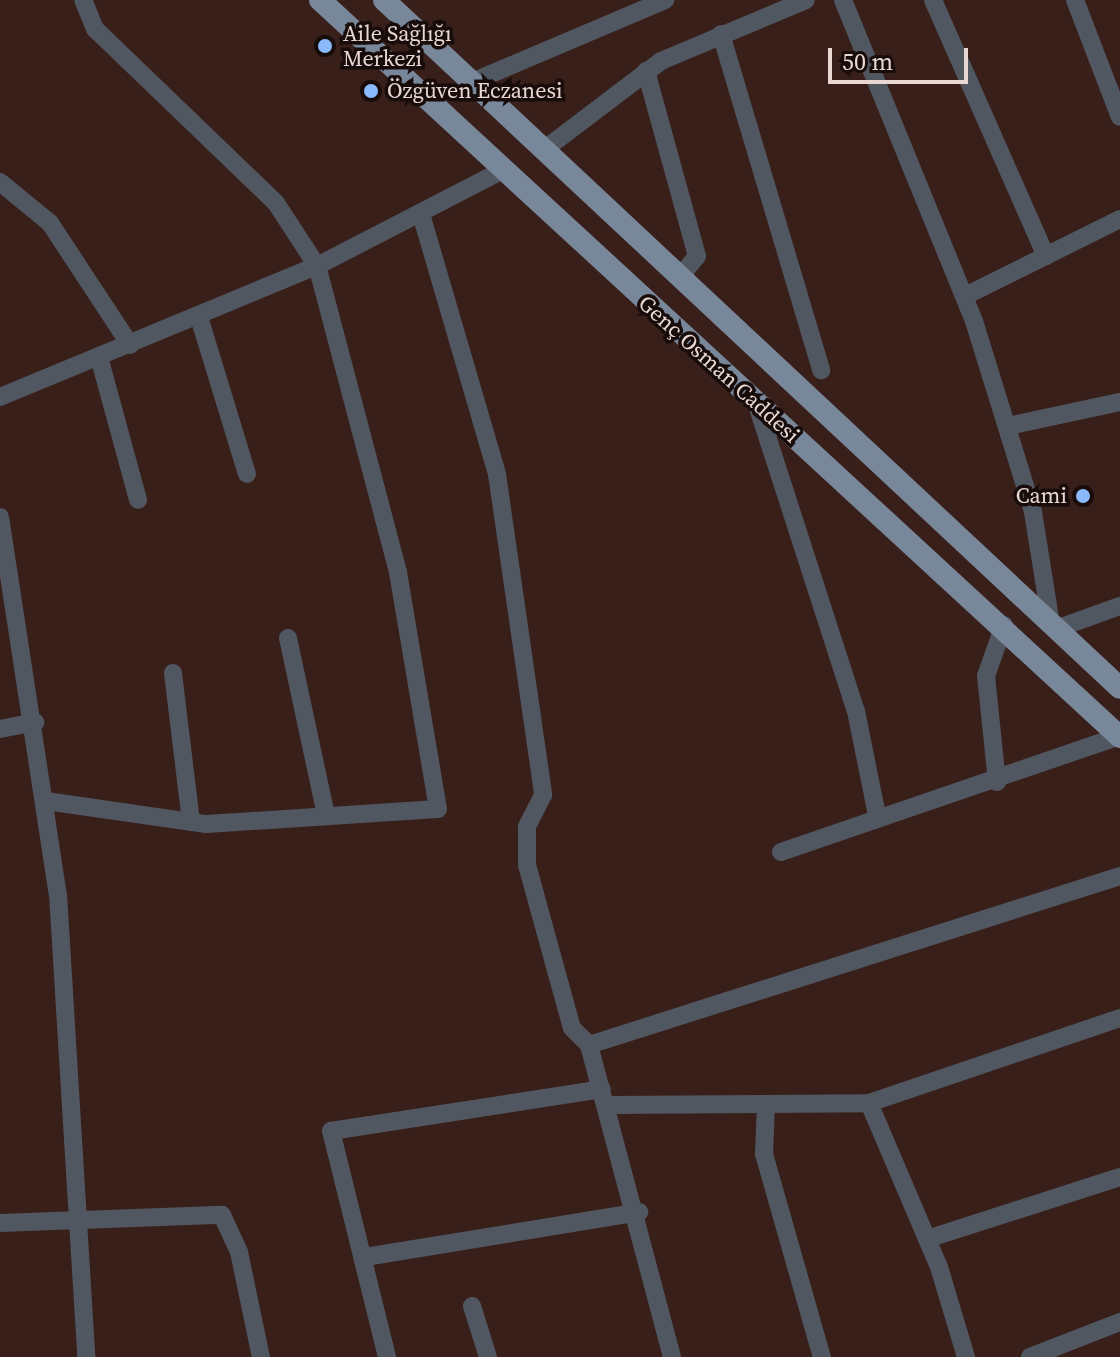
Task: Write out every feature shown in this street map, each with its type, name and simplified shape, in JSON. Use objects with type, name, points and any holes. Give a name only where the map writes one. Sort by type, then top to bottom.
[{"type":"main road","name":"Genç Osman Caddesi","points":[[320,0],[757,405],[1004,625],[1120,737]]},
{"type":"main road","name":"Genç Osman Caddesi","points":[[384,0],[1120,688]]},
{"type":"street","points":[[46,801],[191,822],[438,809],[398,572],[317,266],[276,203],[95,29],[83,0]]},
{"type":"street","points":[[472,82],[665,0]]},
{"type":"street","points":[[545,149],[646,71],[774,5],[806,0]]},
{"type":"street","points":[[843,0],[965,296],[1033,512],[1054,627],[1120,606]]},
{"type":"street","points":[[933,0],[1046,256]]},
{"type":"street","points":[[1075,0],[1120,117]]},
{"type":"street","points":[[721,34],[821,370]]},
{"type":"street","points":[[646,71],[697,256],[681,276]]},
{"type":"street","points":[[0,397],[317,266],[501,171]]},
{"type":"street","points":[[0,182],[50,223],[130,345]]},
{"type":"street","points":[[421,214],[497,474],[543,795],[527,827],[527,865],[572,1028],[589,1045],[639,1212],[672,1357]]},
{"type":"street","points":[[965,296],[1120,219]]},
{"type":"street","points":[[199,317],[247,474]]},
{"type":"street","points":[[99,357],[138,500]]},
{"type":"street","points":[[1008,426],[1120,402]]},
{"type":"street","points":[[757,405],[856,711],[877,815]]},
{"type":"street","points":[[0,517],[46,801],[79,1219],[86,1357]]},
{"type":"street","points":[[997,782],[986,676],[1004,625]]},
{"type":"street","points":[[288,638],[326,816]]},
{"type":"street","points":[[173,673],[191,822]]},
{"type":"street","points":[[0,729],[35,722]]},
{"type":"street","points":[[781,852],[877,815],[997,782],[1120,737]]},
{"type":"street","points":[[589,1045],[1120,876]]},
{"type":"street","points":[[387,1357],[365,1257],[331,1131],[604,1097],[766,1105],[869,1103],[1120,1018]]},
{"type":"street","points":[[869,1103],[927,1239],[966,1357]]},
{"type":"street","points":[[766,1105],[764,1154],[822,1357]]},
{"type":"street","points":[[927,1239],[1120,1177]]},
{"type":"street","points":[[365,1257],[639,1212]]},
{"type":"street","points":[[0,1223],[222,1215],[239,1252],[261,1357]]},
{"type":"street","points":[[472,1306],[488,1357]]},
{"type":"street","points":[[1030,1357],[1120,1322]]},
{"type":"place","name":"Aile Sağlığı Merkezi","points":[[325,46]]},
{"type":"place","name":"Özgüven Eczanesi","points":[[371,91]]},
{"type":"place","name":"Cami","points":[[1083,496]]}]
